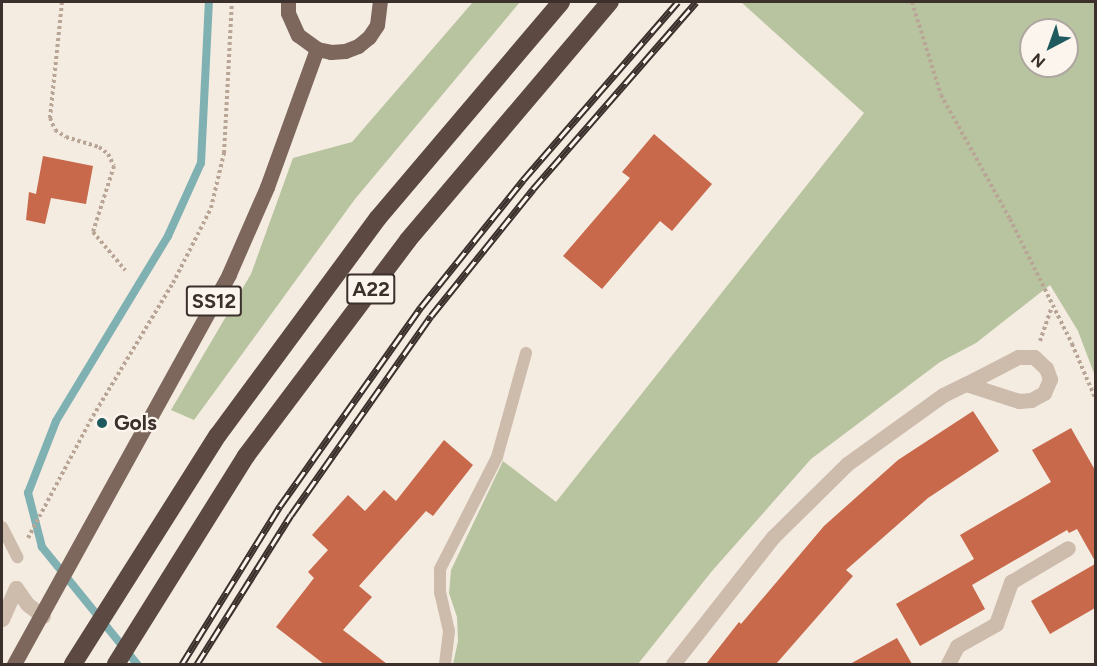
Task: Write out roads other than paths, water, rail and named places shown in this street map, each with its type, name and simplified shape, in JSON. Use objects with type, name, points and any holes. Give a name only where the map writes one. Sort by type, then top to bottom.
[{"type":"highway","name":"A22","points":[[73,664],[218,435],[378,218],[561,2]]},
{"type":"highway","name":"A22","points":[[116,664],[246,456],[408,240],[610,2]]},
{"type":"main road","points":[[288,2],[288,13],[298,35],[317,49],[331,52],[358,46],[369,37],[377,25],[380,2]]},
{"type":"main road","name":"SS12","points":[[14,664],[85,540],[229,274],[267,187],[317,49]]},
{"type":"street","points":[[673,664],[773,537],[847,464],[934,402],[966,384],[1018,357],[1034,357],[1046,368],[1050,379],[1044,393],[1031,400],[1019,401],[966,384]]},
{"type":"street","points":[[948,664],[957,646],[996,624],[1011,582],[1068,548]]},
{"type":"street","points":[[2,619],[16,588],[27,604],[43,616]]},
{"type":"lane","points":[[445,664],[449,631],[440,593],[440,569],[497,457],[526,352]]},
{"type":"lane","points":[[2,527],[20,552]]},
{"type":"waterway","points":[[137,664],[42,547],[28,493],[56,421],[168,236],[201,163],[209,2]]},
{"type":"railway","points":[[182,664],[280,506],[421,307],[523,180],[678,2]]},
{"type":"railway","points":[[197,664],[291,515],[431,316],[533,189],[696,2]]},
{"type":"place","name":"Gols","points":[[102,423]]}]
